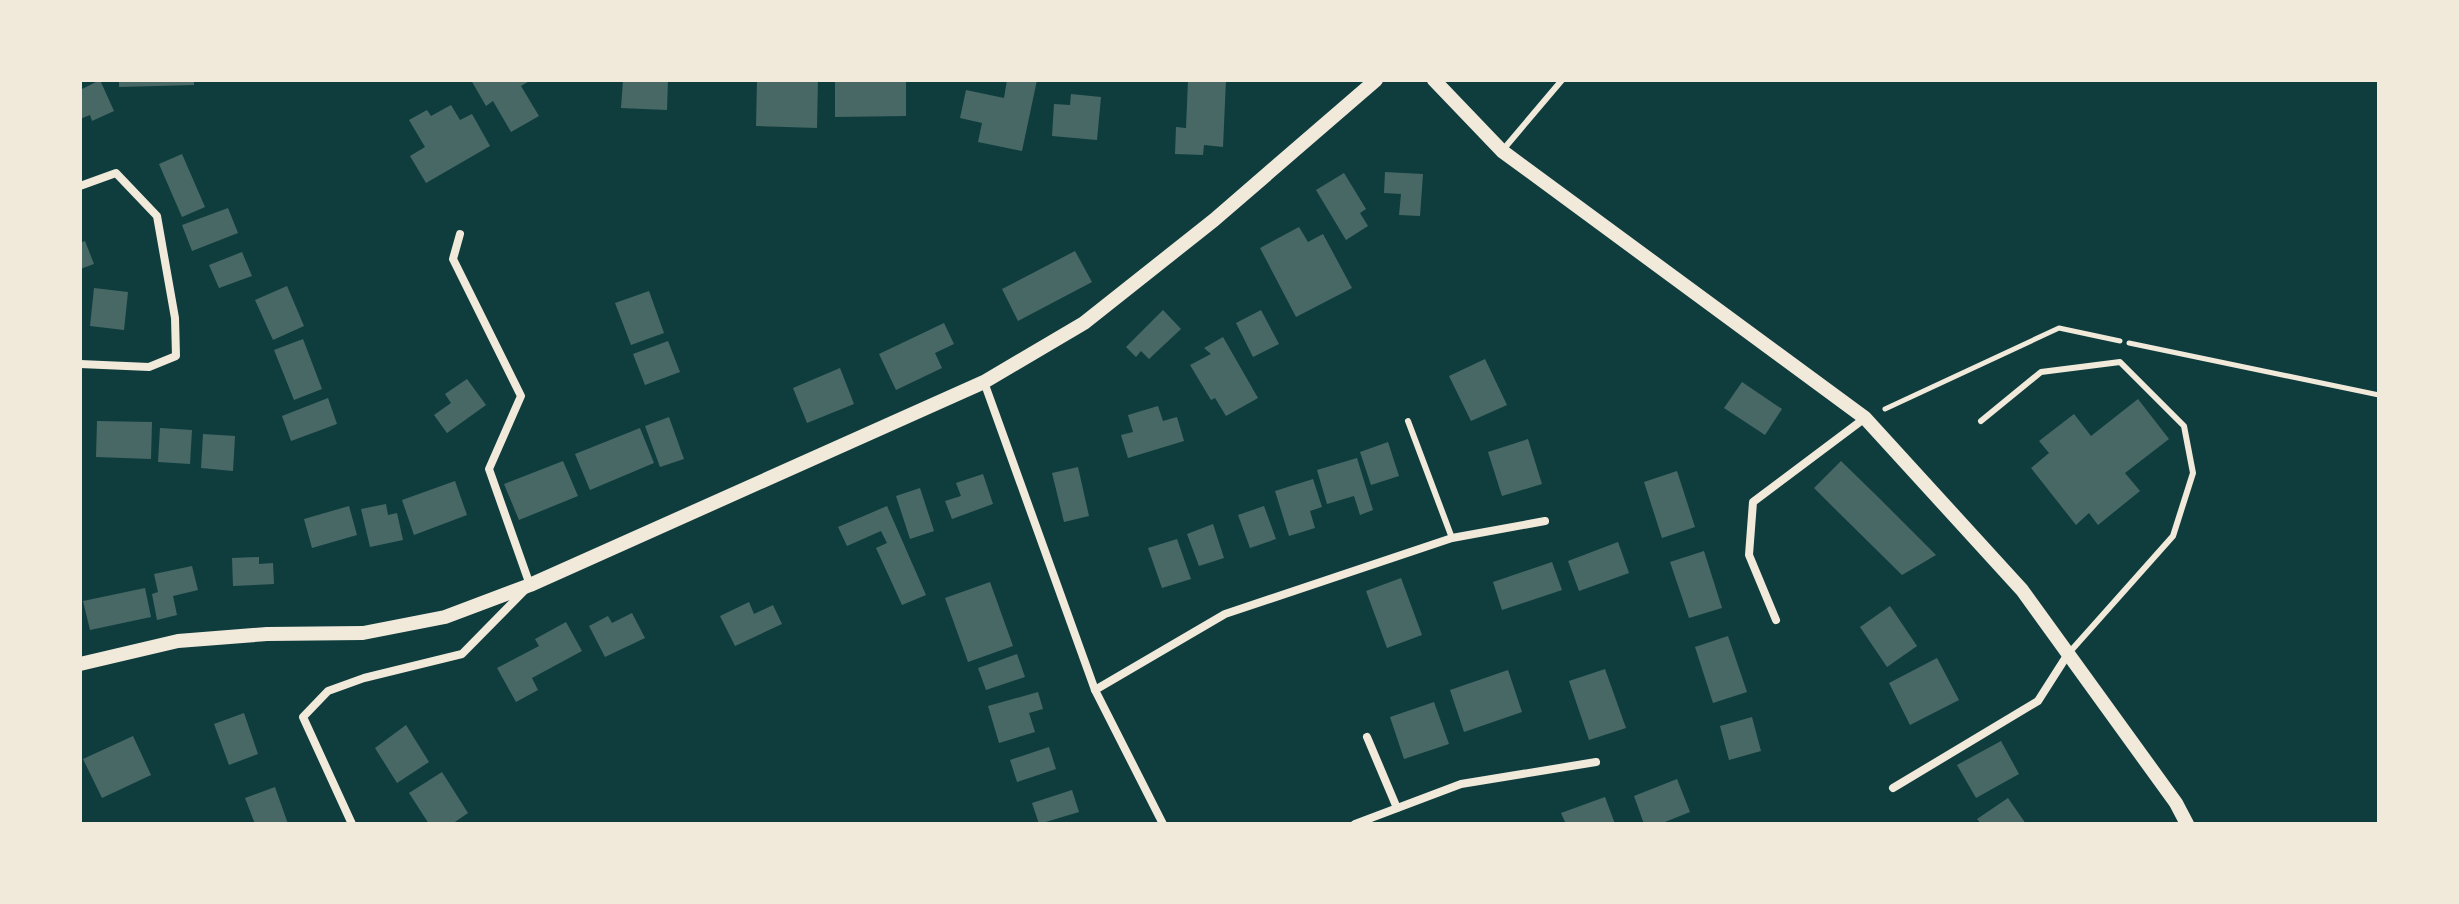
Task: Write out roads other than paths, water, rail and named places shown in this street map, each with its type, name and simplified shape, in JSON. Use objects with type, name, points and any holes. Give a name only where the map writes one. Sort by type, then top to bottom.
[{"type":"street","points":[[80,664],[178,641],[267,634],[363,633],[445,617],[530,585],[984,382],[1084,323],[1214,220],[1376,80]]},
{"type":"street","points":[[1434,80],[1502,151],[1865,418],[2022,590],[2176,803],[2187,824]]},
{"type":"street","points":[[80,186],[116,173],[157,216],[175,318],[176,356],[149,367],[80,364]]},
{"type":"street","points":[[460,234],[453,259],[521,396],[489,469],[530,585]]},
{"type":"street","points":[[984,382],[1095,690],[1163,824]]},
{"type":"street","points":[[1776,620],[1749,555],[1753,502],[1865,418]]},
{"type":"street","points":[[1095,690],[1225,614],[1452,538],[1545,521]]},
{"type":"street","points":[[352,824],[303,717],[328,691],[364,678],[462,654],[530,585]]},
{"type":"street","points":[[1893,788],[2038,701],[2068,654]]},
{"type":"street","points":[[1367,737],[1397,808]]},
{"type":"street","points":[[1355,824],[1461,784],[1596,762]]},
{"type":"lane","points":[[1502,151],[1562,80]]},
{"type":"lane","points":[[1981,421],[2041,372],[2120,362],[2184,426],[2193,473],[2173,536],[2068,654]]},
{"type":"lane","points":[[1408,421],[1452,538]]}]
